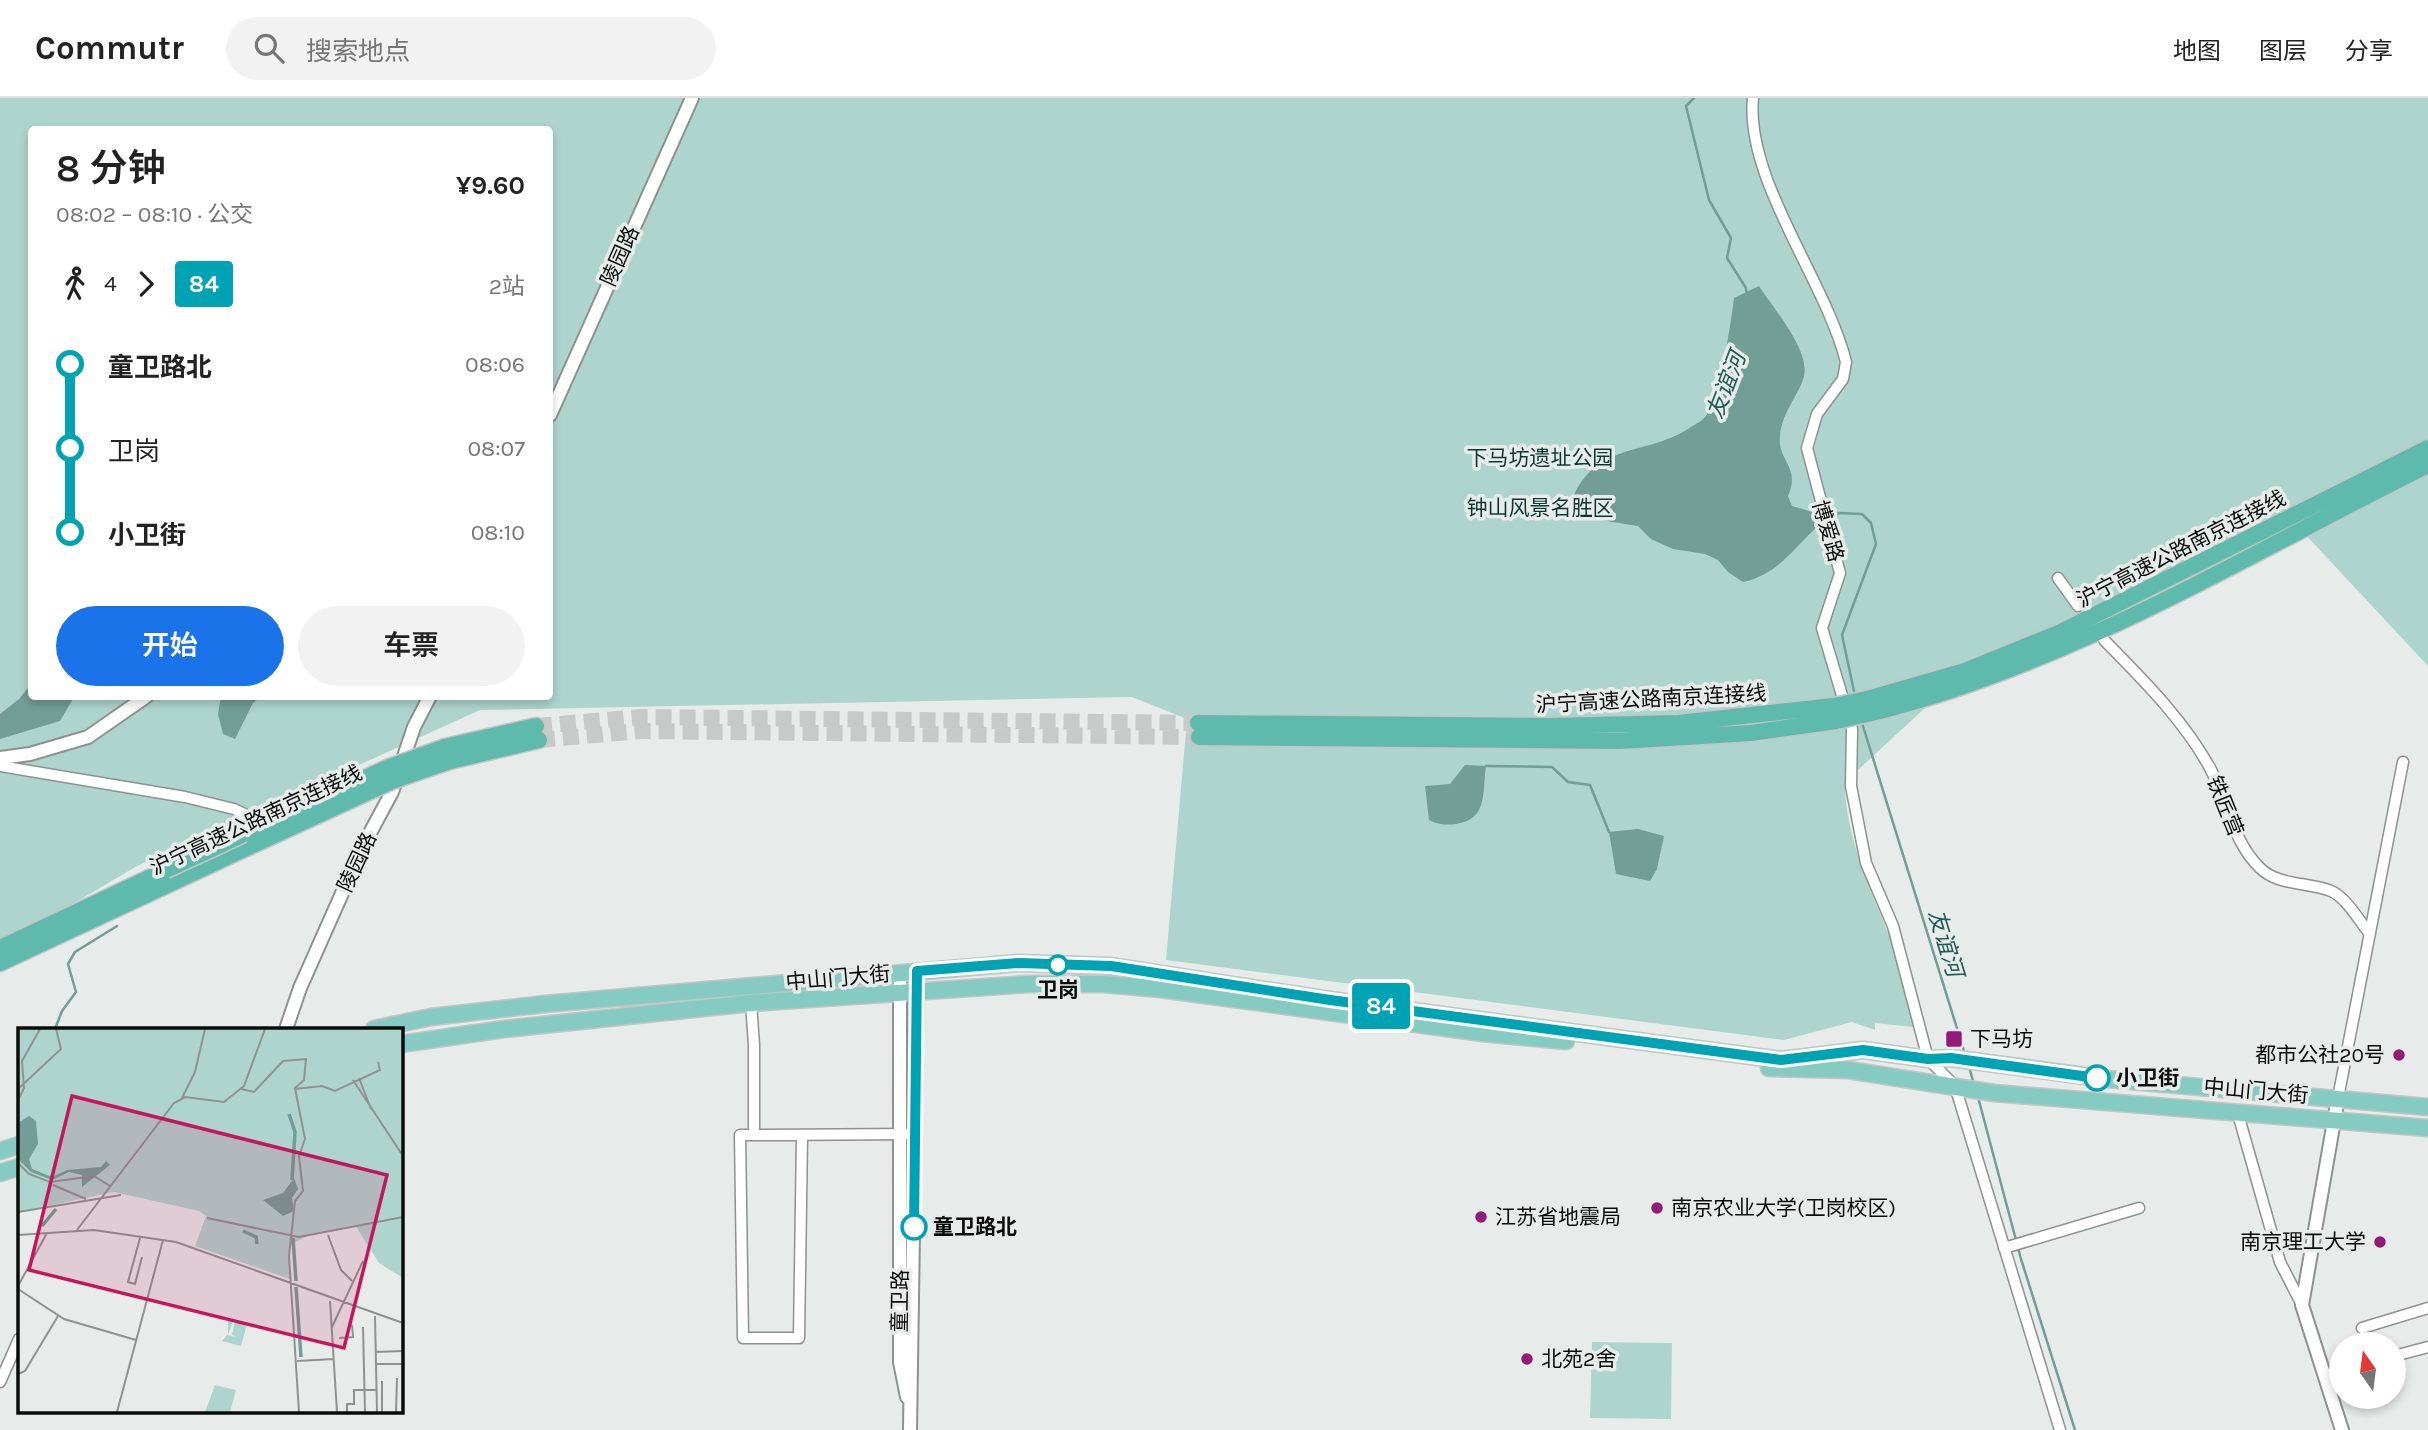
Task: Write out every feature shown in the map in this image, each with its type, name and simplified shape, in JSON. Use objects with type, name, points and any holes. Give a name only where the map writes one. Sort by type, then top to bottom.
[{"type":"highway","name":"沪宁高速公路南京连接线","points":[[1874,705],[2062,632],[2428,447]]},
{"type":"highway","name":"沪宁高速公路南京连接线","points":[[1198,730],[1619,741],[1751,733],[1963,687],[2034,661],[2126,618],[2428,465]]},
{"type":"highway","name":"沪宁高速公路南京连接线","points":[[0,948],[375,774],[537,733]]},
{"type":"highway","name":"沪宁高速公路南京连接线","points":[[0,963],[330,807],[413,773],[447,754]]},
{"type":"main road","name":"中山门大街","points":[[379,1028],[430,1017],[508,1008],[909,972],[1019,963],[1111,966],[1330,1000],[1781,1060],[1863,1050],[1928,1059],[1951,1058],[2108,1079],[2428,1107]]},
{"type":"main road","name":"中山门大街","points":[[402,1044],[504,1029],[751,1003],[1028,984],[1104,984],[1775,1069],[1848,1070],[1994,1093],[2428,1128]]},
{"type":"main road","points":[[0,1151],[18,1145]]},
{"type":"main road","points":[[0,1173],[18,1167]]},
{"type":"street","name":"陵园路","points":[[553,408],[692,98]]},
{"type":"street","name":"博爱路","points":[[1753,98],[1751,121],[1760,160],[1846,362],[1843,379],[1825,400],[1809,436],[1808,460],[1840,573],[1822,628],[1852,729],[1851,786],[1866,863],[1893,926],[1922,1027],[1928,1059]]},
{"type":"street","points":[[2058,578],[2078,606]]},
{"type":"street","name":"铁匠营","points":[[2104,640],[2184,728],[2211,770],[2242,846],[2262,871],[2288,882],[2333,891],[2370,934]]},
{"type":"street","points":[[0,758],[30,754],[88,737],[141,700]]},
{"type":"street","name":"陵园路","points":[[286,1028],[300,988],[363,846],[392,792],[415,727],[428,700]]},
{"type":"street","points":[[2302,1305],[2338,1098],[2403,762]]},
{"type":"street","points":[[0,766],[185,797],[234,809],[253,818],[274,819],[357,783],[392,792]]},
{"type":"street","name":"童卫路","points":[[909,972],[918,990],[911,1424]]},
{"type":"street","name":"童卫路","points":[[909,972],[901,992],[900,1362],[911,1424]]},
{"type":"street","points":[[751,1003],[754,1135]]},
{"type":"street","points":[[1928,1059],[1955,1086],[2008,1247],[2060,1430]]},
{"type":"street","points":[[2238,1114],[2280,1262],[2302,1305],[2342,1430]]},
{"type":"street","points":[[802,1136],[799,1338],[743,1338],[740,1135],[915,1134]]},
{"type":"street","points":[[2008,1247],[2139,1208]]},
{"type":"street","points":[[2362,1328],[2428,1308]]},
{"type":"street","points":[[0,1382],[18,1341]]},
{"type":"street","points":[[2406,1353],[2428,1347]]},
{"type":"green space","name":"钟山风景名胜区","points":[[0,98],[2428,98],[2428,666],[2289,517],[1965,671],[1845,782],[1855,845],[1900,965],[1913,1027],[1875,1023],[1875,1030],[1852,1022],[1784,1040],[1166,960],[1187,719],[1132,697],[480,710],[137,866],[0,947]]},
{"type":"green space","points":[[1592,1342],[1672,1343],[1671,1419],[1590,1418]]},
{"type":"water","points":[[1759,286],[1796,342],[1804,366],[1802,383],[1781,427],[1780,445],[1792,477],[1788,496],[1792,506],[1813,512],[1816,528],[1775,567],[1743,582],[1728,572],[1718,560],[1705,554],[1673,549],[1651,539],[1638,526],[1581,517],[1571,502],[1581,482],[1607,459],[1671,438],[1705,417],[1720,378],[1734,298]]},
{"type":"water","points":[[28,688],[28,700],[72,700],[60,721],[0,739],[0,714]]},
{"type":"water","points":[[220,700],[257,700],[235,739],[223,734],[218,714]]},
{"type":"water","points":[[1465,765],[1486,766],[1482,804],[1478,811],[1474,817],[1456,824],[1429,820],[1425,786],[1450,784]]},
{"type":"water","points":[[1638,829],[1664,836],[1657,869],[1650,881],[1616,874],[1609,832]]},
{"type":"waterway","name":"友谊河","points":[[1694,98],[1686,106],[1709,200],[1731,238],[1727,258],[1746,288],[1747,297]]},
{"type":"waterway","name":"友谊河","points":[[1829,517],[1839,513],[1862,514],[1871,523],[1876,544],[1842,635],[1855,696]]},
{"type":"waterway","name":"友谊河","points":[[1862,723],[1965,1054]]},
{"type":"waterway","points":[[1486,766],[1552,767],[1568,782],[1590,785],[1609,832]]},
{"type":"waterway","points":[[55,1028],[62,1011],[76,992],[68,964],[75,952],[117,926]]},
{"type":"waterway","name":"友谊河","points":[[1969,1067],[1974,1084]]},
{"type":"waterway","name":"友谊河","points":[[1978,1097],[2021,1259],[2075,1430]]},
{"type":"tunnel","points":[[536,726],[640,717],[1198,723]]},
{"type":"tunnel","points":[[539,740],[640,731],[1199,737]]},
{"type":"bus line","name":"84","points":[[914,1227],[917,971],[1019,963],[1111,966],[1202,978],[1330,1000],[1781,1060],[1863,1050],[1928,1059],[1951,1058],[2097,1078]]},
{"type":"place","name":"卫岗","points":[[1058,965]]},
{"type":"place","name":"下马坊","points":[[1954,1039]]},
{"type":"place","name":"都市公社20号","points":[[2399,1055]]},
{"type":"place","name":"小卫街","points":[[2097,1078]]},
{"type":"place","name":"南京农业大学(卫岗校区)","points":[[1657,1208]]},
{"type":"place","name":"江苏省地震局","points":[[1481,1217]]},
{"type":"place","name":"童卫路北","points":[[914,1227]]},
{"type":"place","name":"南京理工大学","points":[[2380,1242]]},
{"type":"place","name":"北苑2舍","points":[[1527,1359]]},
{"type":"park label","name":"下马坊遗址公园","points":[[1540,458]]}]
